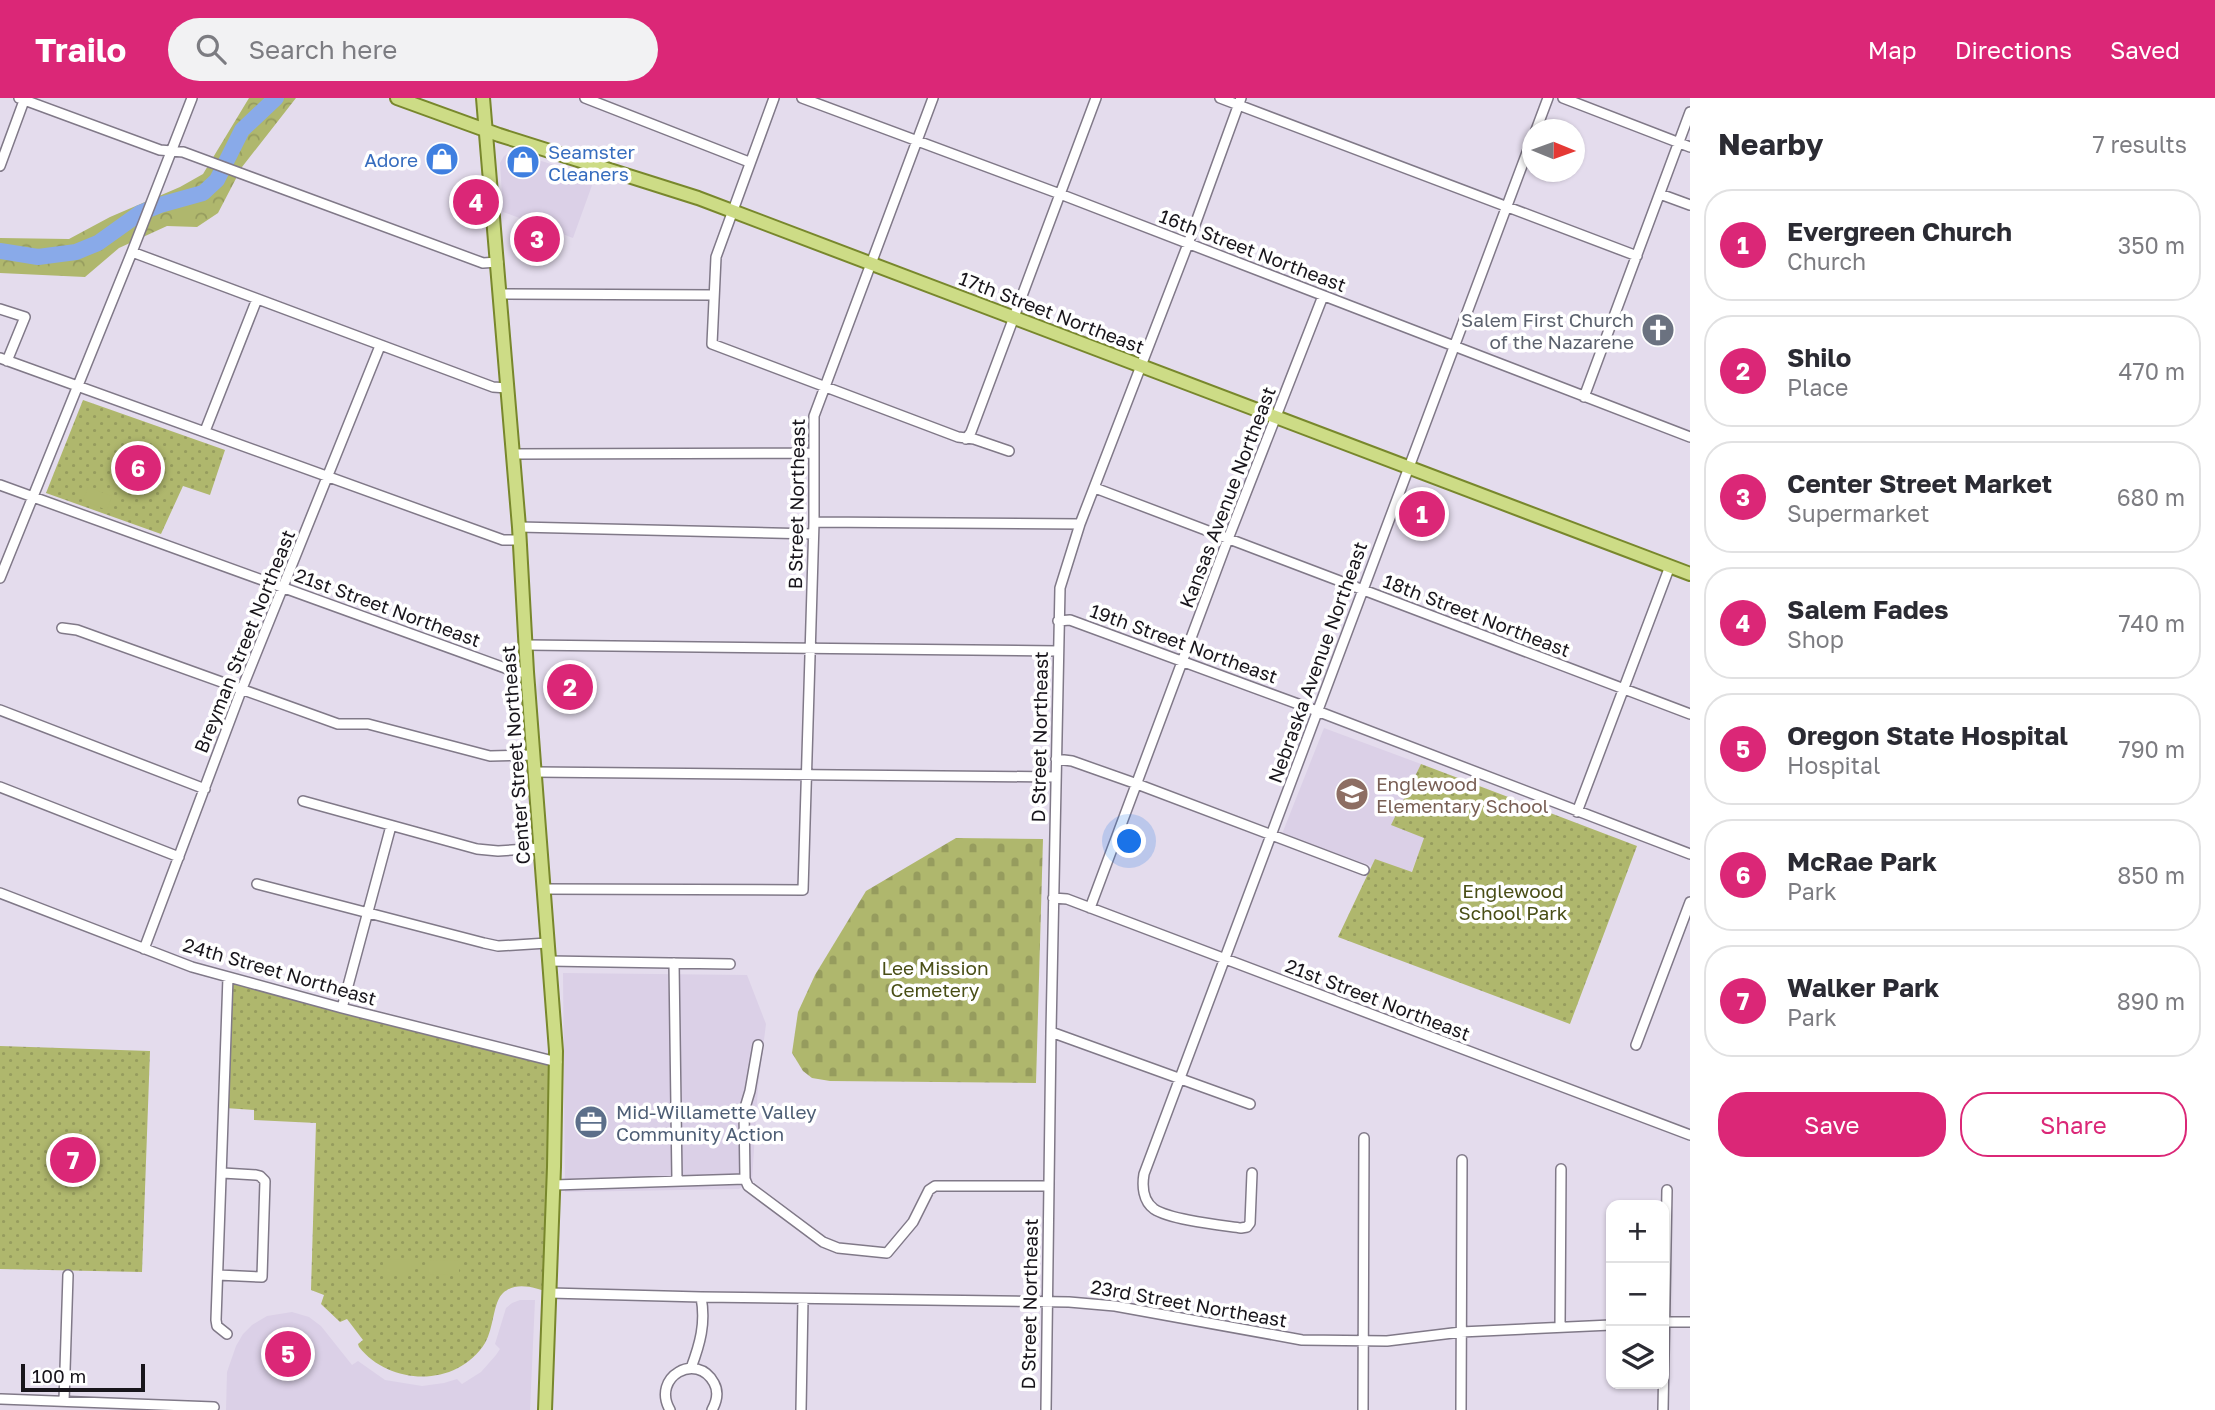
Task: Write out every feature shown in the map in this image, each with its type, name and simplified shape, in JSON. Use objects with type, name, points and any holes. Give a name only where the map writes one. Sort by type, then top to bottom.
[{"type":"main road","name":"17th Street Northeast","points":[[397,98],[485,130],[732,211],[1690,574]]},
{"type":"main road","name":"Center Street Northeast","points":[[482,98],[508,388],[557,1062],[545,1410]]},
{"type":"street","points":[[0,578],[192,98]]},
{"type":"street","points":[[585,98],[750,162]]},
{"type":"street","points":[[774,98],[716,257],[712,344],[966,439],[974,439],[1009,451]]},
{"type":"street","name":"16th Street Northeast","points":[[802,98],[1060,194],[1690,437]]},
{"type":"street","name":"B Street Northeast","points":[[544,889],[803,890],[814,522],[814,416],[933,98]]},
{"type":"street","points":[[966,439],[971,432],[1096,98]]},
{"type":"street","points":[[1220,98],[1240,101],[1637,256]]},
{"type":"street","points":[[1540,119],[1548,98]]},
{"type":"street","points":[[1563,98],[1690,147]]},
{"type":"street","points":[[0,166],[23,99],[160,150],[183,152],[236,170],[483,263],[498,262]]},
{"type":"street","name":"D Street Northeast","points":[[1046,1410],[1060,588],[1080,524],[1240,101]]},
{"type":"street","points":[[1584,397],[1690,112]]},
{"type":"street","name":"Nebraska Avenue Northeast","points":[[1252,1173],[1251,1217],[1247,1227],[1175,1217],[1153,1208],[1142,1186],[1143,1174],[1178,1079],[1522,166]]},
{"type":"street","points":[[1660,194],[1690,205]]},
{"type":"street","points":[[132,252],[493,387],[508,388]]},
{"type":"street","points":[[500,294],[713,295]]},
{"type":"street","name":"Kansas Avenue Northeast","points":[[1090,908],[1228,539],[1323,296]]},
{"type":"street","points":[[205,431],[257,299]]},
{"type":"street","points":[[0,309],[25,317],[4,359],[503,540],[519,534],[813,534]]},
{"type":"street","name":"Breyman Street Northeast","points":[[144,949],[242,691],[380,346]]},
{"type":"street","points":[[512,454],[813,453]]},
{"type":"street","name":"21st Street Northeast","points":[[0,485],[516,672],[527,672]]},
{"type":"street","name":"18th Street Northeast","points":[[1095,488],[1690,714]]},
{"type":"street","points":[[814,522],[1080,524]]},
{"type":"street","points":[[1577,812],[1670,566]]},
{"type":"street","name":"19th Street Northeast","points":[[1058,621],[1070,620],[1184,661],[1690,854]]},
{"type":"street","points":[[62,628],[77,630],[338,724],[368,724],[490,756],[534,755]]},
{"type":"street","points":[[526,645],[1058,650]]},
{"type":"street","points":[[0,710],[205,789]]},
{"type":"street","points":[[1056,759],[1072,761],[1137,784],[1364,870]]},
{"type":"street","points":[[535,772],[1056,777]]},
{"type":"street","points":[[0,787],[179,857]]},
{"type":"street","points":[[303,801],[489,851],[541,848]]},
{"type":"street","points":[[342,1008],[391,825]]},
{"type":"street","points":[[257,884],[498,946],[547,943]]},
{"type":"street","name":"24th Street Northeast","points":[[0,893],[192,967],[557,1062]]},
{"type":"street","name":"21st Street Northeast","points":[[1053,898],[1067,899],[1690,1135]]},
{"type":"street","points":[[1636,1045],[1690,902]]},
{"type":"street","points":[[549,961],[730,964]]},
{"type":"street","points":[[674,964],[677,1180]]},
{"type":"street","points":[[227,1334],[217,1326],[216,1320],[228,977]]},
{"type":"street","points":[[1051,1032],[1250,1104]]},
{"type":"street","points":[[758,1045],[744,1111],[745,1179],[748,1186],[823,1242],[838,1248],[883,1253],[890,1250],[913,1222],[929,1190],[935,1186],[1049,1186]]},
{"type":"street","points":[[1363,1410],[1364,1139]]},
{"type":"street","points":[[1461,1410],[1462,1160]]},
{"type":"street","points":[[1560,1327],[1561,1169]]},
{"type":"street","points":[[218,1275],[262,1277],[265,1181],[261,1176],[223,1173]]},
{"type":"street","points":[[554,1185],[745,1179]]},
{"type":"street","points":[[1665,1263],[1667,1190]]},
{"type":"street","points":[[64,1401],[68,1275]]},
{"type":"street","name":"23rd Street Northeast","points":[[550,1293],[1047,1301],[1115,1306],[1302,1340],[1363,1342],[1409,1340],[1461,1332],[1606,1325]]},
{"type":"street","points":[[691,1368],[703,1333],[704,1311],[701,1297]]},
{"type":"street","points":[[801,1410],[803,1299]]},
{"type":"street","points":[[1669,1322],[1690,1322]]},
{"type":"street","points":[[1663,1410],[1664,1326]]},
{"type":"street","points":[[670,1410],[664,1394],[669,1380],[675,1374],[691,1368],[713,1380],[717,1396],[712,1410]]},
{"type":"street","points":[[1,1399],[214,1407]]},
{"type":"shaded area","points":[[511,152],[595,177],[573,238],[503,212],[500,163],[504,156]]},
{"type":"shaded area","name":"Englewood Elementary School","points":[[1324,728],[1421,764],[1392,825],[1425,837],[1411,873],[1375,859],[1372,866],[1282,834]]},
{"type":"shaded area","points":[[563,973],[747,975],[766,1024],[758,1087],[752,1181],[739,1189],[565,1192]]},
{"type":"shaded area","points":[[520,1300],[535,1300],[530,1410],[226,1410],[227,1372],[236,1346],[252,1325],[267,1316],[292,1312],[309,1317],[321,1326],[352,1365],[358,1361],[385,1380],[422,1386],[457,1379],[462,1384],[481,1372],[496,1355],[500,1349],[495,1344],[506,1308]]},
{"type":"green space","points":[[249,98],[296,98],[242,167],[218,213],[197,227],[167,226],[119,248],[85,277],[0,273],[0,238],[69,239],[203,174]]},
{"type":"green space","points":[[83,400],[225,450],[210,495],[183,486],[161,534],[46,493]]},
{"type":"green space","points":[[88,487],[112,496],[107,510],[83,501]]},
{"type":"green space","name":"Englewood School Park","points":[[1421,764],[1637,846],[1570,1024],[1338,937],[1375,859],[1412,872],[1424,838],[1391,825]]},
{"type":"green space","name":"Lee Mission Cemetery","points":[[956,838],[1043,839],[1036,1083],[830,1081],[812,1078],[803,1071],[792,1053],[798,1012],[815,975],[866,891]]},
{"type":"green space","points":[[228,977],[557,1062],[550,1293],[520,1286],[503,1293],[497,1302],[485,1343],[473,1358],[458,1368],[423,1376],[405,1375],[388,1369],[372,1360],[359,1347],[358,1344],[363,1340],[347,1319],[340,1322],[321,1304],[324,1295],[311,1290],[316,1123],[254,1120],[254,1110],[225,1108]]},
{"type":"green space","points":[[0,1046],[150,1051],[142,1272],[0,1269]]},
{"type":"green space","points":[[383,1259],[413,1260],[413,1273],[383,1273]]},
{"type":"green space","points":[[429,1260],[459,1261],[459,1275],[429,1274]]},
{"type":"waterway","points":[[0,251],[38,257],[76,252],[98,243],[140,213],[203,193],[217,180],[242,130],[276,98]]},
{"type":"place","name":"Adore","points":[[442,159]]},
{"type":"place","name":"Seamster Cleaners","points":[[523,162]]},
{"type":"place","name":"Salem Fades","points":[[476,202]]},
{"type":"place","name":"Center Street Market","points":[[537,239]]},
{"type":"place","name":"Salem First Church of the Nazarene","points":[[1658,330]]},
{"type":"place","name":"McRae Park","points":[[138,468]]},
{"type":"place","name":"Evergreen Church","points":[[1422,514]]},
{"type":"place","name":"Shilo","points":[[570,687]]},
{"type":"place","name":"Englewood Elementary School","points":[[1352,794]]},
{"type":"place","name":"Mid-Willamette Valley Community Action","points":[[591,1122]]},
{"type":"place","name":"Walker Park","points":[[73,1160]]},
{"type":"place","name":"Oregon State Hospital","points":[[288,1354]]}]
